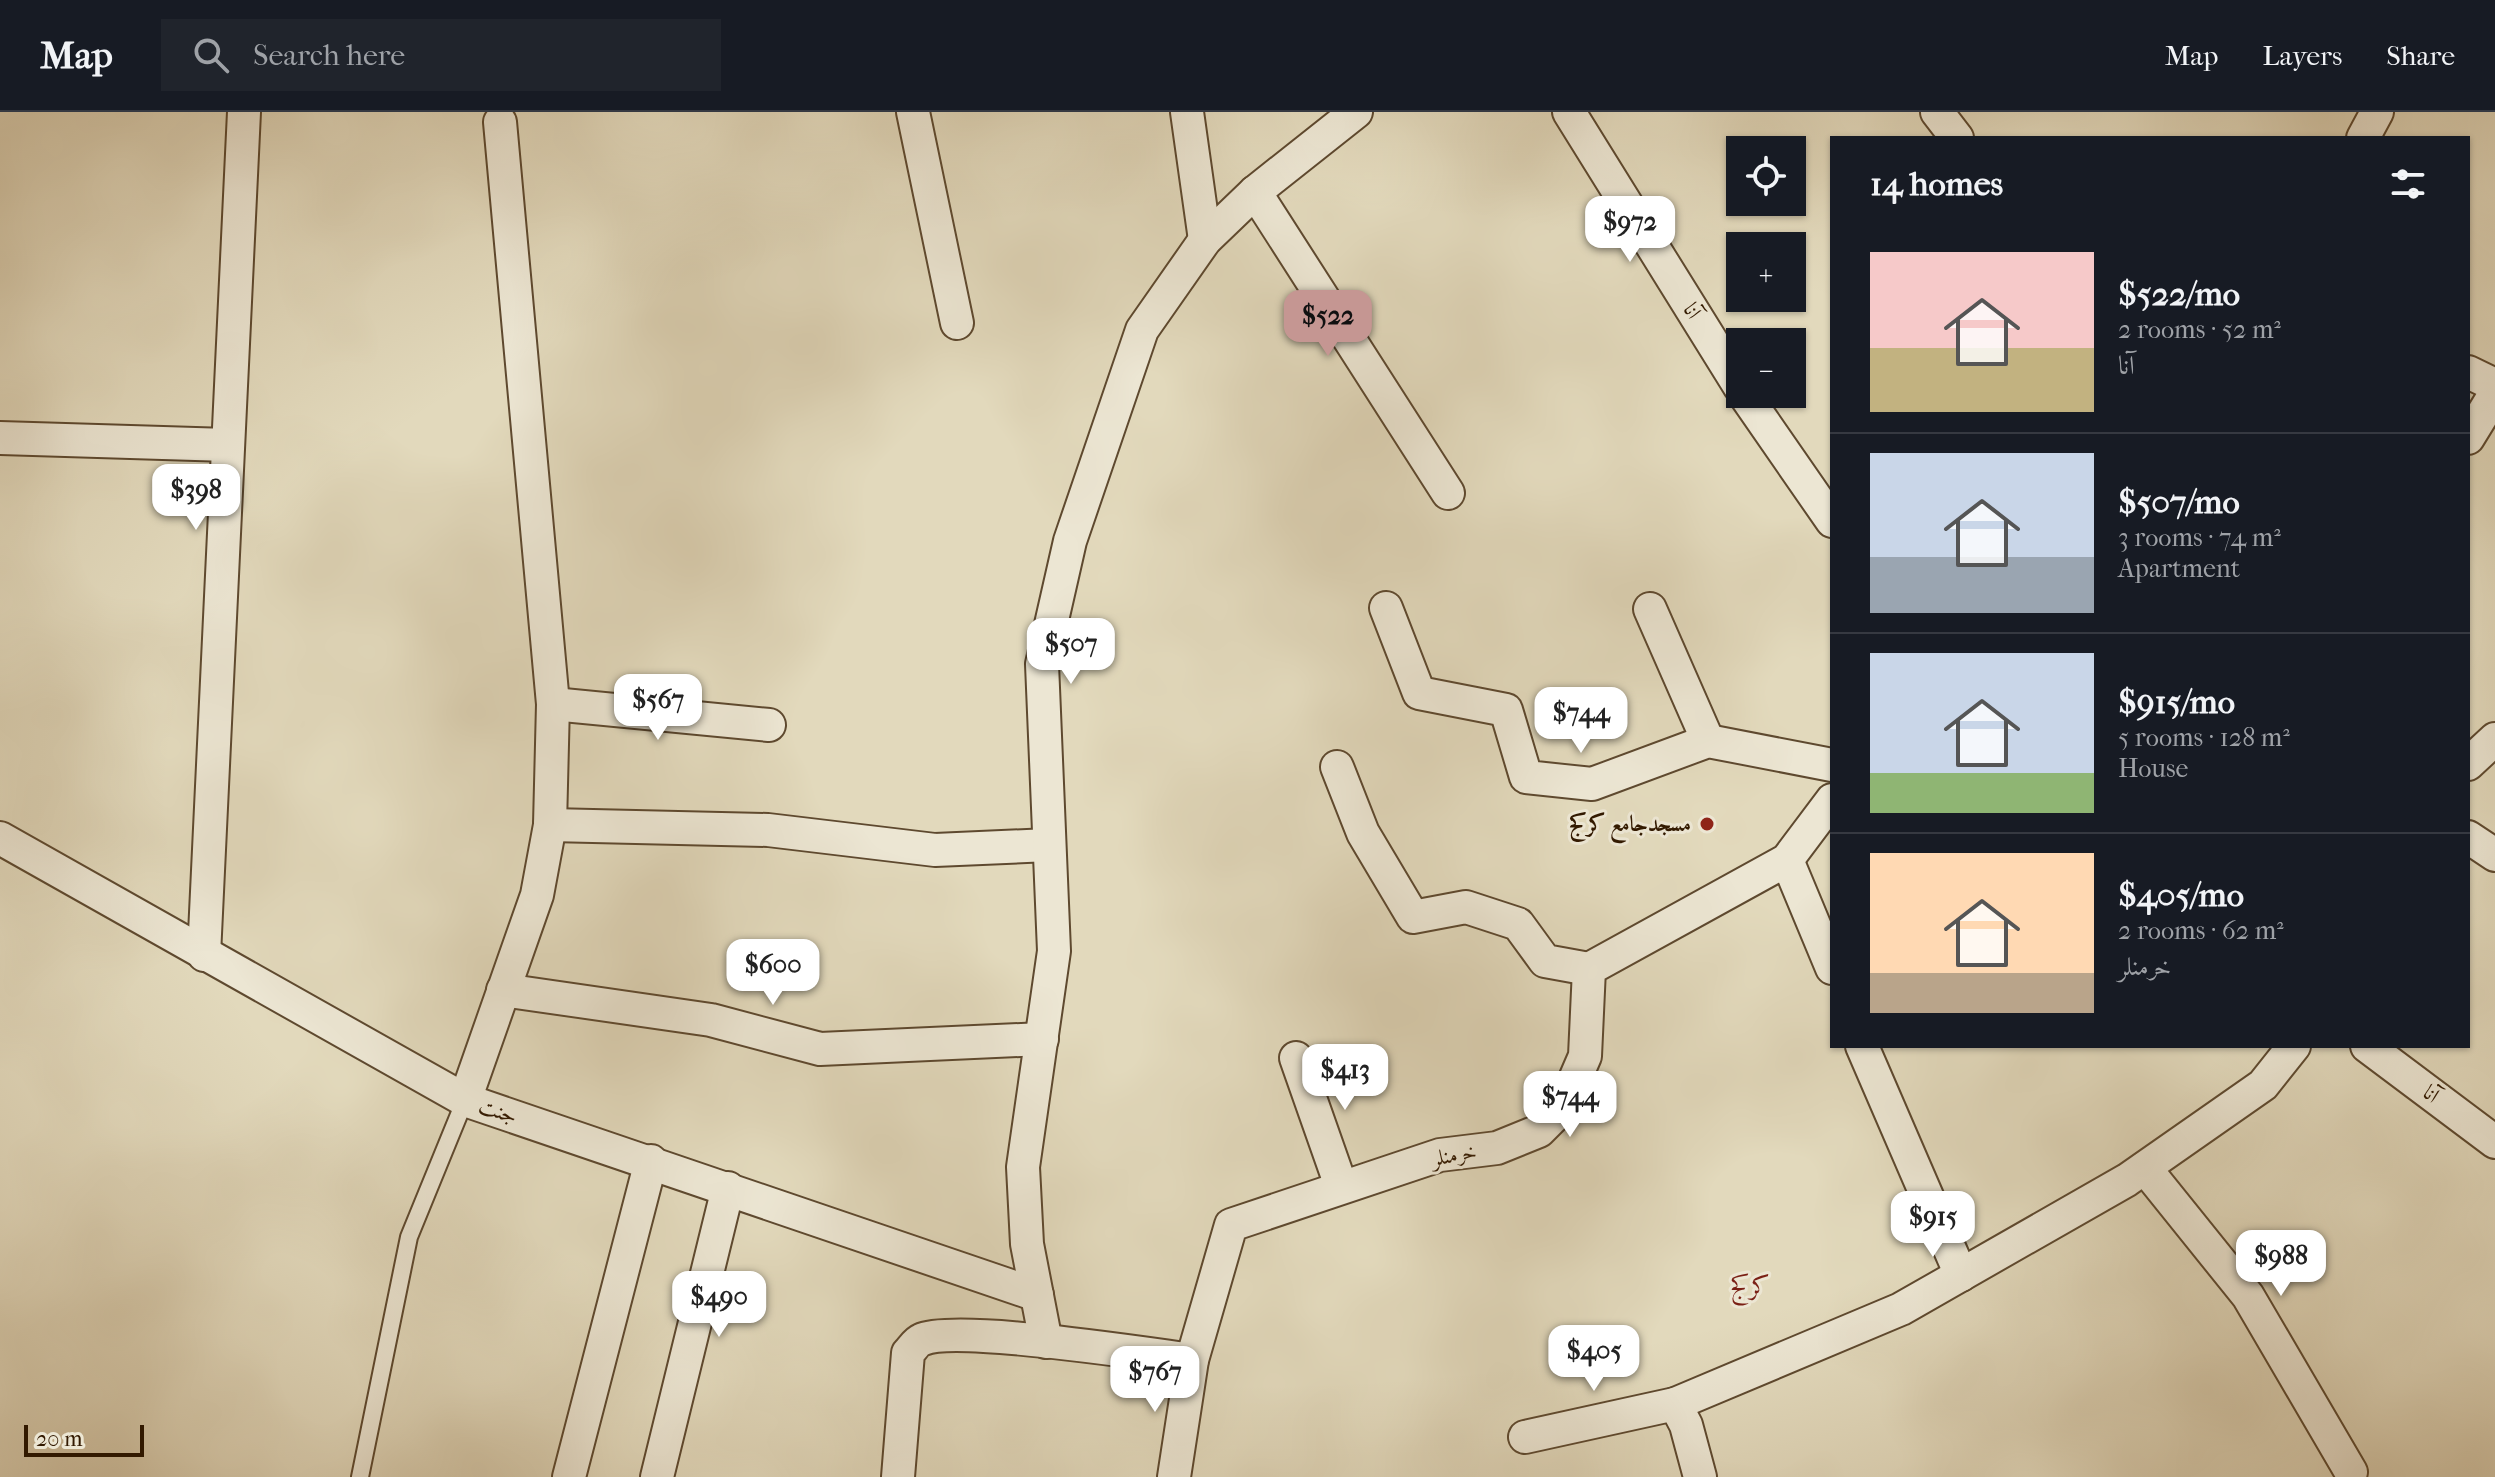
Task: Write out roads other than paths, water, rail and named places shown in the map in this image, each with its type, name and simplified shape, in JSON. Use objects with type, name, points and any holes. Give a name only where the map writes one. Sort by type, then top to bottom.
[{"type":"street","points":[[204,955],[244,112]]},
{"type":"street","points":[[913,112],[957,323]]},
{"type":"street","points":[[1187,112],[1205,240]]},
{"type":"street","points":[[1046,1342],[1027,1244],[1023,1167],[1054,951],[1042,664],[1070,541],[1142,330],[1205,240],[1255,192],[1356,112]]},
{"type":"street","name":"آنا","points":[[1569,112],[1726,364]]},
{"type":"street","points":[[1937,112],[1955,136]]},
{"type":"street","points":[[2364,136],[2377,112]]},
{"type":"street","points":[[465,1100],[537,895],[550,825],[553,704],[500,122]]},
{"type":"street","points":[[1255,192],[1448,493]]},
{"type":"street","points":[[2470,373],[2495,385]]},
{"type":"street","points":[[2470,435],[2495,394]]},
{"type":"street","points":[[1754,408],[1830,518]]},
{"type":"street","points":[[0,438],[228,445]]},
{"type":"street","points":[[1386,608],[1419,693],[1506,710],[1526,777],[1592,784],[1708,741],[1830,765]]},
{"type":"street","points":[[1650,609],[1708,741]]},
{"type":"street","points":[[553,704],[769,725]]},
{"type":"street","points":[[2470,762],[2495,739]]},
{"type":"street","points":[[1337,767],[1363,833],[1413,917],[1466,907],[1518,924],[1545,961],[1589,969],[1787,860],[1830,803]]},
{"type":"street","points":[[550,825],[768,830],[935,850],[1049,845]]},
{"type":"street","name":"جنت","points":[[0,838],[465,1100],[1037,1295]]},
{"type":"street","points":[[2470,838],[2495,855]]},
{"type":"street","points":[[1787,860],[1830,963]]},
{"type":"street","name":"خرمنلر","points":[[1192,1360],[1231,1225],[1440,1155],[1497,1148],[1539,1131],[1563,1107],[1585,1056],[1589,969]]},
{"type":"street","points":[[503,990],[711,1020],[820,1049],[1042,1039]]},
{"type":"street","points":[[1863,1048],[1961,1275]]},
{"type":"street","points":[[1525,1437],[1675,1404],[1901,1309],[2145,1168],[2263,1085],[2292,1048]]},
{"type":"street","name":"آنا","points":[[2370,1048],[2495,1142]]},
{"type":"street","points":[[1296,1058],[1341,1186]]},
{"type":"street","points":[[569,1477],[651,1161]]},
{"type":"street","points":[[2145,1168],[2248,1296],[2351,1472]]},
{"type":"street","points":[[657,1477],[728,1188]]},
{"type":"street","points":[[898,1477],[908,1353],[919,1340],[938,1336],[1046,1342],[1192,1360],[1174,1477]]},
{"type":"street","points":[[1675,1404],[1686,1425],[1700,1477]]},
{"type":"lane","points":[[360,1477],[409,1237],[465,1100]]},
{"type":"place","name":"مسجدجامع کرکج","points":[[1707,824]]},
{"type":"district","name":"کرکج","points":[[1750,1286]]}]
